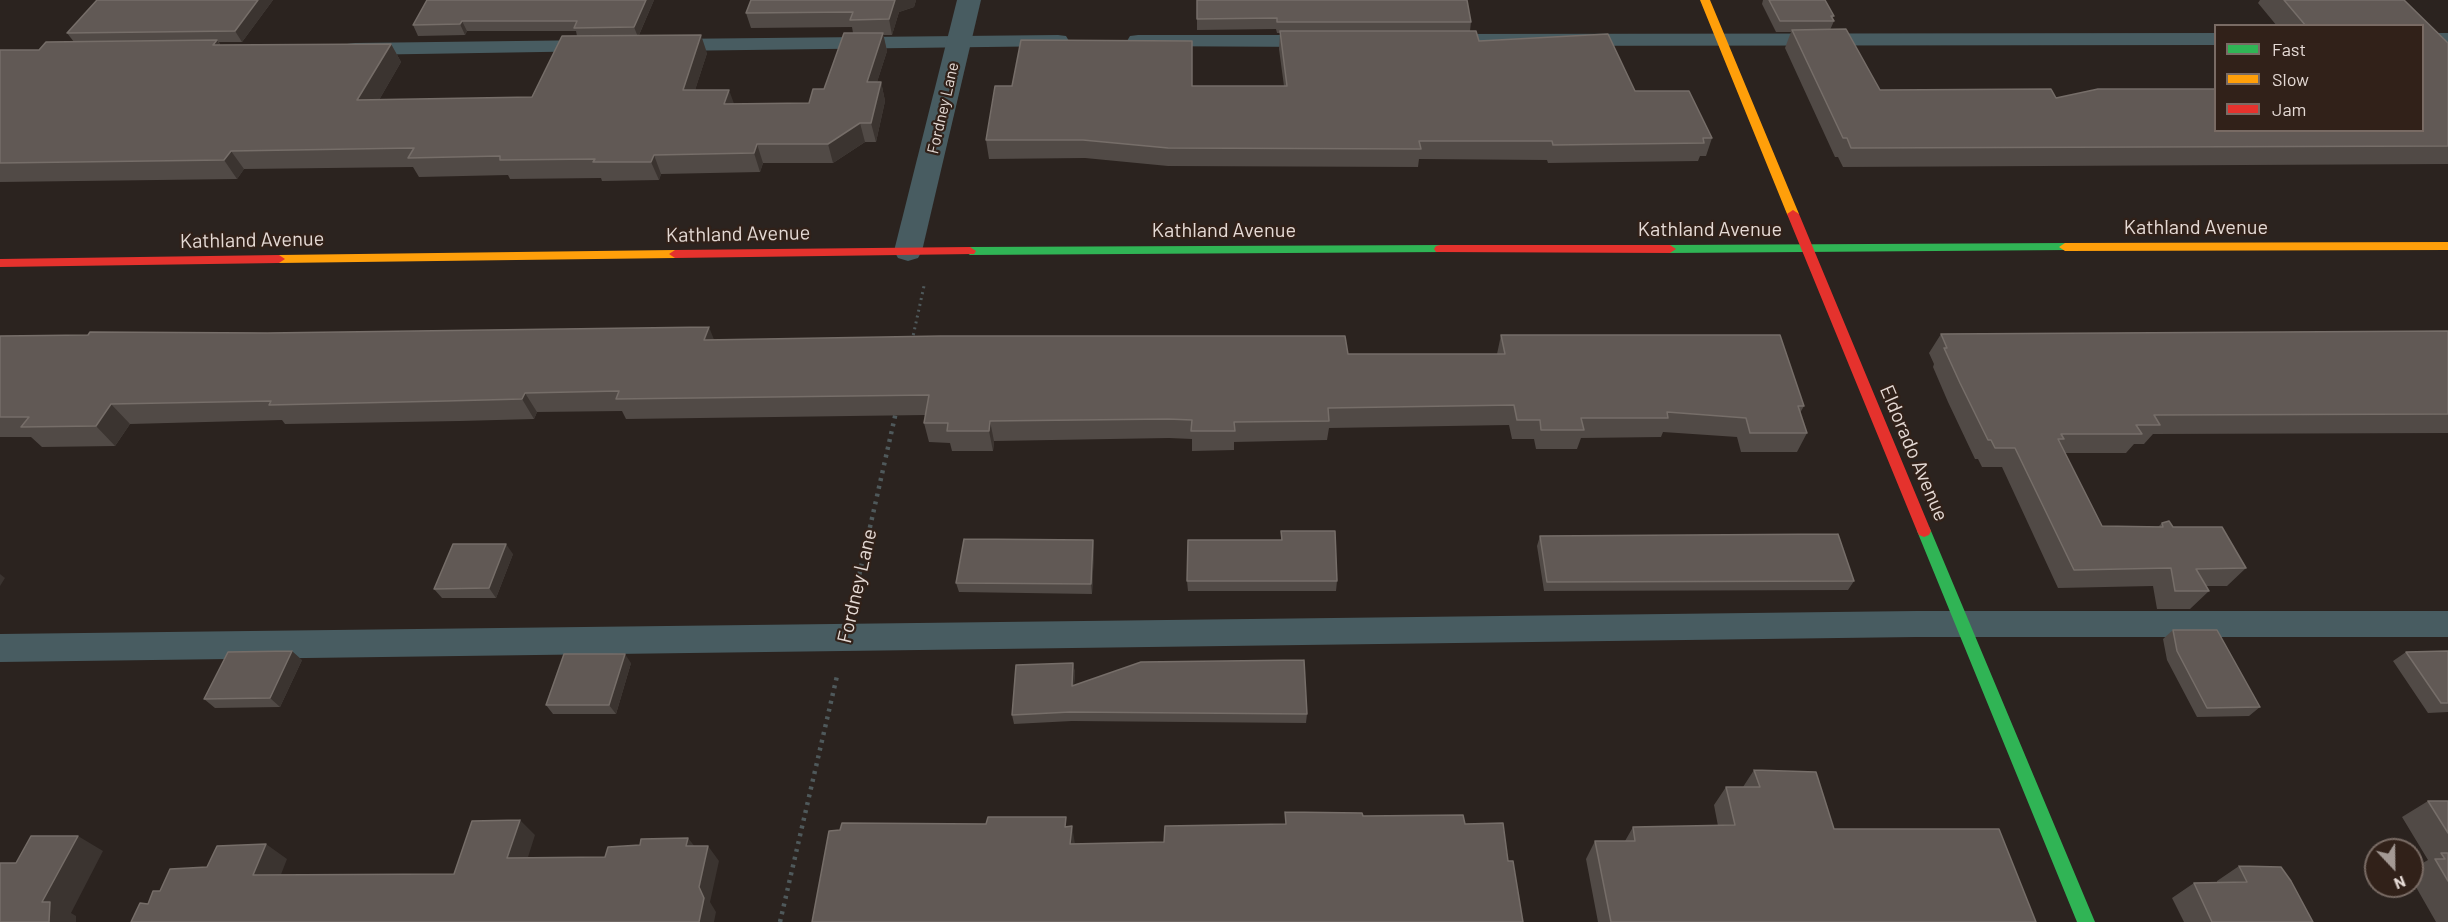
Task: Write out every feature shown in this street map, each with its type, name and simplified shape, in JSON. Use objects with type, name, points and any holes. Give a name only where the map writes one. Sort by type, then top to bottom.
[{"type":"street","name":"Fordney Lane","points":[[920,251],[958,42],[969,0]]},
{"type":"street","name":"Eldorado Avenue","points":[[1705,0],[2086,922]]},
{"type":"street","name":"Kathland Avenue","points":[[0,263],[920,251],[2448,246]]},
{"type":"lane","points":[[1420,40],[2214,39]]},
{"type":"lane","points":[[2424,39],[2448,39]]},
{"type":"lane","points":[[1122,41],[1336,40]]},
{"type":"lane","points":[[647,45],[1075,41]]},
{"type":"lane","points":[[336,49],[611,46]]},
{"type":"lane","points":[[0,648],[1963,623],[2448,624]]},
{"type":"path","points":[[910,349],[920,251]]},
{"type":"path","name":"Fordney Lane","points":[[780,922],[897,407]]},
{"type":"building","points":[[97,0],[258,0],[235,31],[67,33]]},
{"type":"building","points":[[427,0],[646,0],[634,27],[574,28],[577,21],[462,21],[460,24],[413,25]]},
{"type":"building","points":[[751,0],[895,0],[889,19],[850,20],[853,12],[746,13]]},
{"type":"building","points":[[1197,0],[1467,0],[1471,22],[1277,22],[1277,18],[1197,19]]},
{"type":"building","points":[[1769,0],[1825,0],[1834,16],[1831,16],[1834,21],[1780,21]]},
{"type":"building","points":[[2284,0],[2404,0],[2448,43],[2448,146],[1851,148],[1847,138],[1843,138],[1792,30],[1846,29],[1880,90],[2051,89],[2056,98],[2098,89],[2214,89],[2214,132],[2424,132],[2424,24],[2304,24]]},
{"type":"building","points":[[1280,31],[1476,31],[1479,41],[1608,34],[1635,91],[1689,91],[1712,138],[1703,138],[1704,143],[1553,145],[1552,141],[1419,141],[1421,149],[1168,148],[1083,140],[986,140],[995,86],[1012,86],[1021,40],[1192,41],[1192,86],[1287,86]]},
{"type":"building","points":[[844,33],[883,33],[867,82],[881,82],[871,123],[860,123],[828,144],[757,144],[754,153],[654,155],[651,162],[593,162],[595,159],[500,160],[500,156],[408,158],[414,148],[231,151],[224,160],[0,163],[0,50],[39,50],[46,42],[217,40],[213,45],[391,44],[357,100],[532,97],[562,36],[701,35],[683,90],[729,90],[724,104],[809,103],[813,89],[824,89]]},
{"type":"building","points":[[709,327],[704,340],[941,336],[1345,336],[1348,354],[1505,354],[1501,335],[1780,335],[1804,406],[1798,406],[1807,433],[1750,433],[1746,418],[1667,412],[1668,418],[1581,418],[1584,430],[1541,430],[1540,420],[1517,420],[1514,405],[1328,408],[1329,421],[1234,422],[1235,431],[1191,431],[1192,420],[1168,419],[990,421],[989,431],[947,431],[948,423],[924,423],[929,395],[616,399],[619,391],[525,393],[522,399],[446,401],[269,405],[271,401],[111,404],[96,426],[21,427],[29,417],[0,417],[0,336],[88,335],[90,332],[267,333]]},
{"type":"building","points":[[2448,331],[2448,414],[2154,415],[2160,425],[2136,425],[2142,434],[2061,434],[2064,439],[2058,439],[2102,526],[2163,527],[2162,523],[2169,521],[2173,527],[2222,527],[2246,568],[2196,569],[2209,591],[2175,591],[2171,568],[2074,570],[2015,448],[1995,448],[1991,440],[1988,440],[1944,348],[1947,348],[1941,334]]},
{"type":"building","points":[[1281,531],[1335,531],[1337,581],[1187,581],[1188,540],[1282,540]]},
{"type":"building","points":[[1838,534],[1854,581],[1547,582],[1540,536]]},
{"type":"building","points":[[964,539],[1093,540],[1091,584],[956,583]]},
{"type":"building","points":[[453,544],[506,544],[489,588],[434,589]]},
{"type":"building","points":[[2173,630],[2217,630],[2260,707],[2207,708],[2177,651]]},
{"type":"building","points":[[292,651],[270,698],[204,699],[228,652]]},
{"type":"building","points":[[2448,651],[2448,703],[2441,703],[2406,652]]},
{"type":"building","points":[[564,654],[625,654],[609,705],[546,705]]},
{"type":"building","points":[[1304,660],[1307,714],[1070,712],[1012,715],[1016,665],[1073,663],[1072,686],[1141,662]]},
{"type":"building","points":[[1754,770],[1816,772],[1834,829],[1999,829],[2036,922],[1611,922],[1595,841],[1635,841],[1633,827],[1735,825],[1726,787],[1760,787]]},
{"type":"building","points":[[2428,801],[2448,801],[2448,833]]},
{"type":"building","points":[[1285,812],[1362,813],[1363,816],[1463,815],[1465,824],[1503,823],[1508,861],[1513,861],[1523,922],[812,922],[829,831],[840,830],[842,823],[986,824],[988,817],[1066,817],[1065,827],[1072,826],[1070,844],[1164,842],[1165,826],[1286,824]]},
{"type":"building","points":[[520,820],[507,858],[605,857],[608,847],[640,845],[641,839],[688,838],[686,846],[708,846],[699,887],[704,898],[699,922],[131,922],[140,903],[148,904],[153,891],[160,891],[170,869],[207,867],[217,846],[266,844],[253,875],[454,874],[472,821]]},
{"type":"building","points":[[31,836],[78,836],[42,902],[50,902],[49,922],[0,922],[0,863],[16,863]]},
{"type":"building","points":[[2441,853],[2448,853],[2448,881],[2435,859],[2445,859]]},
{"type":"building","points":[[2239,866],[2281,867],[2313,922],[2212,922],[2194,883],[2247,882]]},
{"type":"traffic: fast","points":[[1670,249],[2065,247]]},
{"type":"traffic: fast","points":[[970,251],[1440,249]]},
{"type":"traffic: fast","points":[[1924,531],[2086,922]]},
{"type":"traffic: slow","points":[[1705,0],[1793,214]]},
{"type":"traffic: slow","points":[[2065,247],[2448,246]]},
{"type":"traffic: slow","points":[[279,259],[675,254]]},
{"type":"traffic: jam","points":[[1793,214],[1924,531]]},
{"type":"traffic: jam","points":[[1440,249],[1670,249]]},
{"type":"traffic: jam","points":[[675,254],[970,251]]},
{"type":"traffic: jam","points":[[0,263],[279,259]]}]
